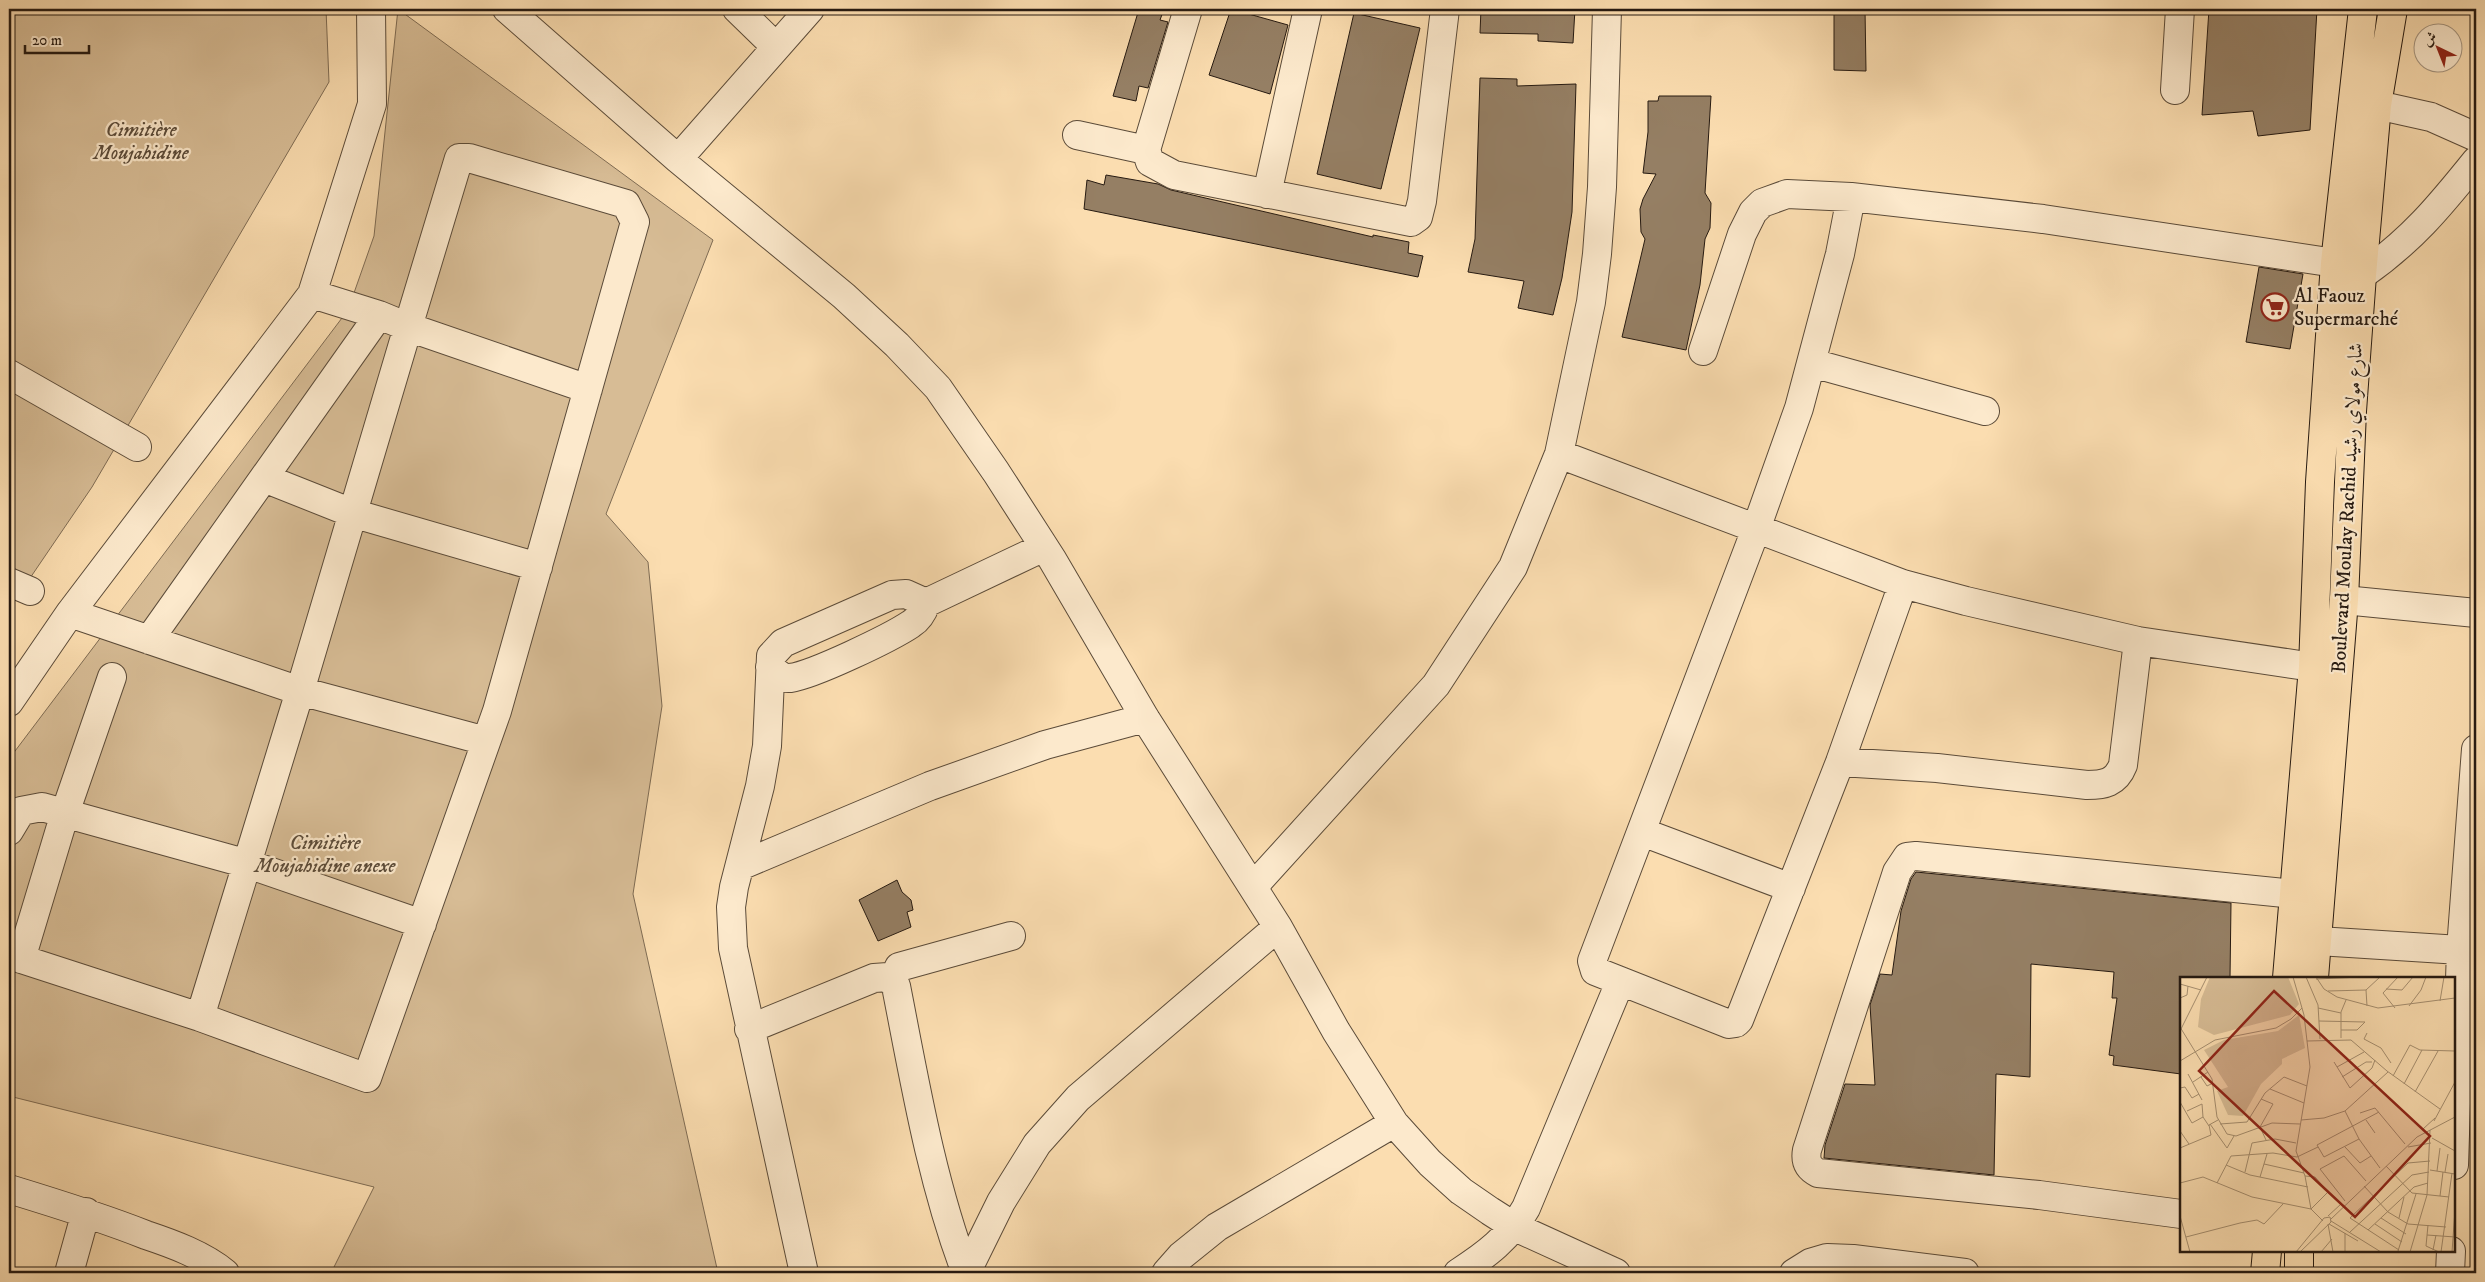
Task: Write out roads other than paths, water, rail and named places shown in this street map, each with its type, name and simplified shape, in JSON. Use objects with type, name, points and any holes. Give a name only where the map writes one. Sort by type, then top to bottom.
[{"type":"main road","name":"Boulevard Moulay Rachid شارع مولاي رشيد","points":[[2287,977],[2313,667],[2320,482],[2335,263],[2363,9]]},
{"type":"main road","name":"Boulevard Moulay Rachid شارع مولاي رشيد","points":[[2314,977],[2344,600],[2352,411],[2362,275],[2378,105],[2393,9]]},
{"type":"main road","points":[[2265,1273],[2267,1252]]},
{"type":"main road","points":[[2298,1273],[2299,1252]]},
{"type":"street","points":[[9,702],[70,614],[312,294],[372,104],[371,9]]},
{"type":"street","points":[[506,9],[678,158],[844,296],[916,364],[938,388],[962,420],[1044,547],[1145,718],[1278,927],[1336,1031],[1394,1123],[1430,1163],[1462,1191],[1515,1227],[1616,1273]]},
{"type":"street","points":[[737,9],[776,47]]},
{"type":"street","points":[[678,158],[810,9]]},
{"type":"street","points":[[1188,9],[1146,150],[1150,162],[1174,175],[1411,222],[1418,217],[1422,201],[1433,122],[1445,9]]},
{"type":"street","points":[[1267,194],[1308,9]]},
{"type":"street","points":[[1253,887],[1436,685],[1513,567],[1559,454],[1590,302],[1597,254],[1602,187],[1607,9]]},
{"type":"street","points":[[2175,90],[2180,9]]},
{"type":"street","points":[[2378,105],[2431,117],[2476,137]]},
{"type":"street","points":[[1077,135],[1146,150]]},
{"type":"street","points":[[112,676],[15,957],[200,1017],[367,1078],[497,711],[634,222],[626,204],[469,158],[459,158],[248,864],[200,1017]]},
{"type":"street","points":[[2362,275],[2390,255],[2418,230],[2476,161]]},
{"type":"street","points":[[1703,351],[1742,234],[1753,212],[1762,203],[1787,194],[1851,197],[2043,219],[2335,263]]},
{"type":"street","points":[[1851,197],[1840,254],[1799,408],[1756,529],[1592,961],[1595,971],[1729,1024],[1736,1023],[1742,1016],[1840,762],[1903,584]]},
{"type":"street","points":[[312,294],[379,315],[408,328],[588,389]]},
{"type":"street","points":[[149,640],[379,315]]},
{"type":"street","points":[[1812,363],[1985,411]]},
{"type":"street","points":[[9,374],[137,447]]},
{"type":"street","points":[[1559,454],[1903,584],[1966,601],[2138,641],[2313,667]]},
{"type":"street","points":[[264,478],[352,513],[538,568]]},
{"type":"street","points":[[770,667],[781,676],[788,678],[826,666],[910,624],[923,613],[926,603],[1044,547]]},
{"type":"street","points":[[804,1273],[749,1029],[733,948],[731,907],[768,746],[771,656],[783,643],[892,595],[906,594],[926,603]]},
{"type":"street","points":[[2344,600],[2476,613]]},
{"type":"street","points":[[70,614],[300,691],[486,741]]},
{"type":"street","points":[[1840,762],[1937,768],[2087,785],[2106,783],[2119,774],[2123,765],[2138,641]]},
{"type":"street","points":[[740,866],[930,786],[1045,745],[1145,718]]},
{"type":"street","points":[[2455,1150],[2468,950],[2476,749]]},
{"type":"street","points":[[9,831],[21,811],[42,807],[248,864],[422,924]]},
{"type":"street","points":[[1642,832],[1791,888]]},
{"type":"street","points":[[2180,1214],[2039,1195],[1818,1173],[1810,1167],[1806,1162],[1807,1150],[1897,872],[1907,857],[1916,856],[2294,894]]},
{"type":"street","points":[[966,1273],[1001,1202],[1037,1144],[1078,1098],[1278,927]]},
{"type":"street","points":[[892,980],[899,967],[1011,936]]},
{"type":"street","points":[[2318,941],[2468,950]]},
{"type":"street","points":[[749,1029],[874,978],[888,977],[892,980],[896,986],[927,1144],[948,1226],[966,1273]]},
{"type":"street","points":[[1458,1273],[1497,1246],[1515,1227],[1534,1190],[1620,982]]},
{"type":"street","points":[[1166,1273],[1181,1256],[1216,1227],[1394,1123]]},
{"type":"street","points":[[9,1189],[86,1212],[172,1244],[217,1270]]},
{"type":"street","points":[[69,1273],[86,1212]]},
{"type":"street","points":[[2450,1273],[2451,1252]]},
{"type":"street","points":[[1794,1273],[1810,1263],[1827,1258],[1853,1258],[1965,1273]]},
{"type":"place","name":"Al Faouz Supermarché","points":[[2275,307]]},
{"type":"park label","name":"Cimitière Moujahidine","points":[[141,142]]},
{"type":"park label","name":"Cimitière Moujahidine anexe","points":[[325,854]]}]
